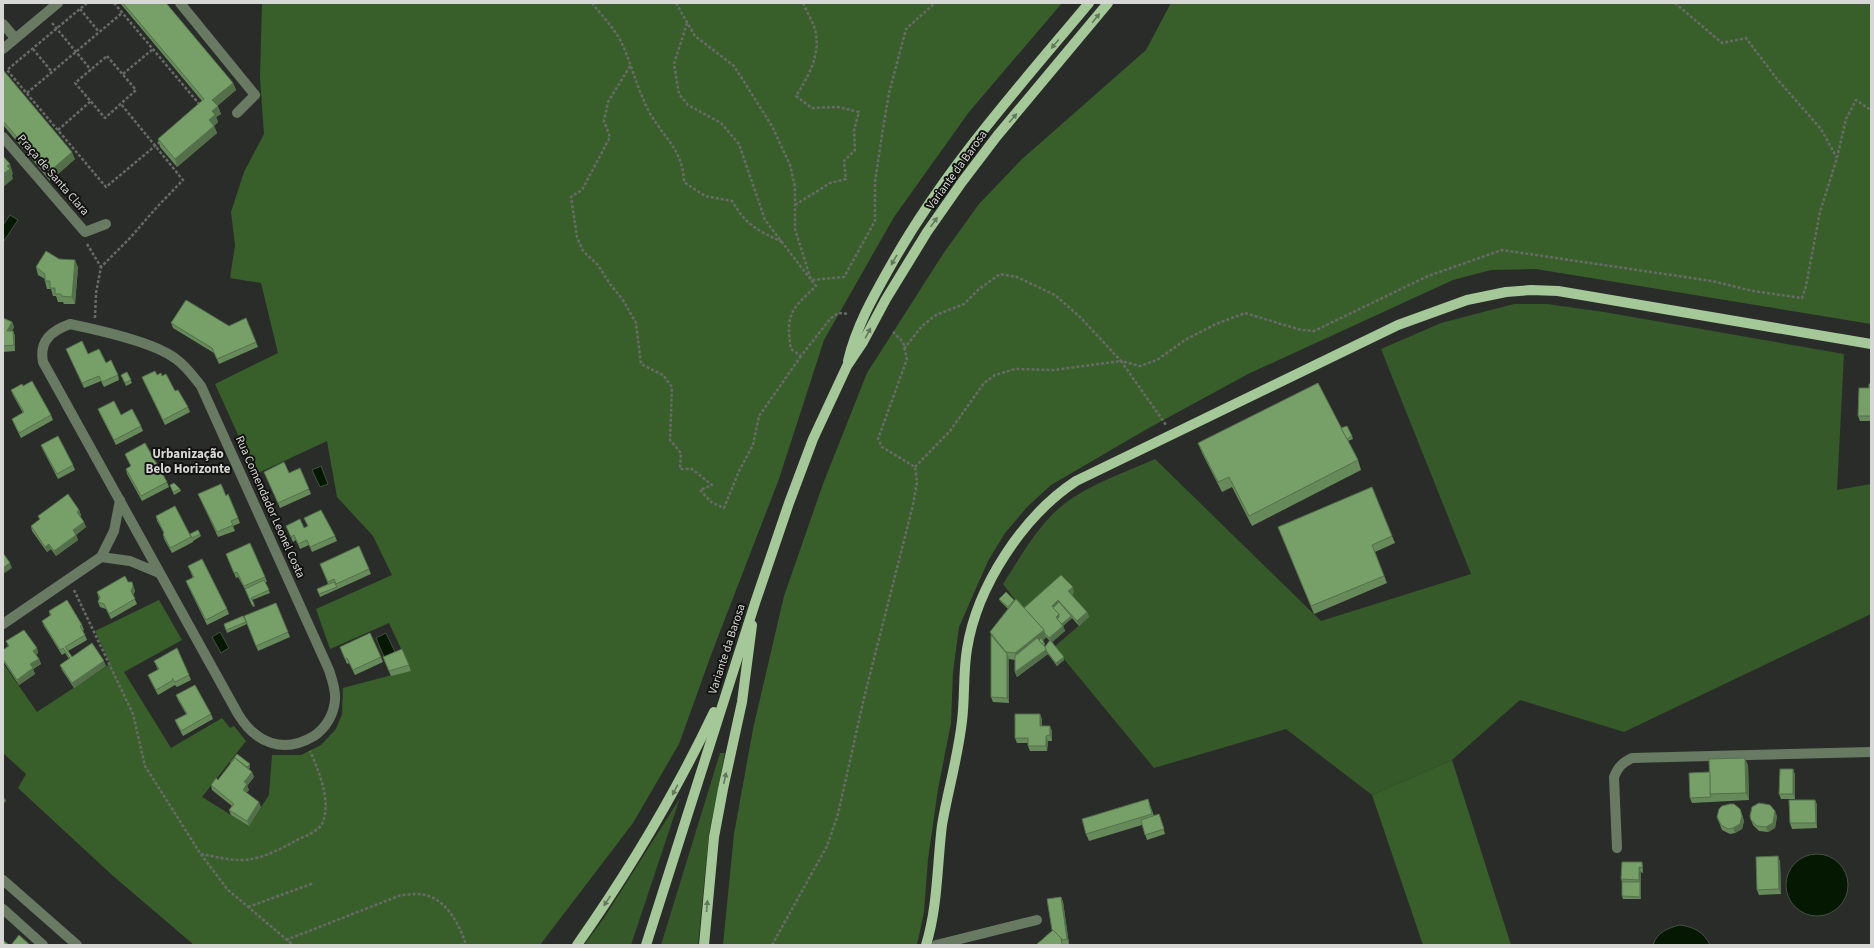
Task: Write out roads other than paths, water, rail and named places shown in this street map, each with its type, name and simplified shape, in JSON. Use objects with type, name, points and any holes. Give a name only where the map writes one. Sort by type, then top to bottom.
[{"type":"main road","name":"Variante da Barosa","points":[[847,366],[853,339],[864,315],[900,249],[922,213],[982,132],[1089,3]]},
{"type":"main road","name":"Variante da Barosa","points":[[646,945],[755,603],[813,439],[847,366],[863,342],[886,299],[927,232],[962,182],[997,136],[1108,3]]},
{"type":"main road","points":[[926,945],[935,904],[943,824],[962,722],[966,649],[975,614],[996,570],[1015,541],[1050,501],[1067,487],[1089,474],[1398,325],[1467,300],[1506,292],[1558,290],[1871,344]]},
{"type":"main road","points":[[704,945],[714,837],[742,702],[755,603]]},
{"type":"main road","points":[[577,945],[628,870],[670,800],[730,680]]},
{"type":"street","points":[[3,49],[58,3]]},
{"type":"street","points":[[180,3],[256,95],[237,113]]},
{"type":"street","points":[[3,24],[15,38]]},
{"type":"street","name":"Praça de Santa Clara","points":[[3,137],[85,232],[106,224]]},
{"type":"street","name":"Rua Comendador Leonel Costa","points":[[70,324],[156,348],[176,358],[201,386],[329,670],[335,699],[332,713],[326,725],[316,734],[305,741],[289,746],[276,745],[263,740],[252,732],[243,722],[159,573],[120,500],[43,362],[41,352],[45,342],[52,333],[61,327],[70,324]]},
{"type":"street","points":[[3,624],[68,578],[101,557],[114,531],[118,518],[120,500]]},
{"type":"street","points":[[101,557],[130,561],[159,573]]},
{"type":"street","points":[[1617,848],[1614,777],[1618,768],[1623,762],[1632,758],[1871,752]]},
{"type":"street","points":[[3,880],[77,945]]},
{"type":"street","points":[[3,909],[43,945]]},
{"type":"street","points":[[936,945],[1037,920]]},
{"type":"district","name":"Urbanização Belo Horizonte","points":[[188,462]]}]
